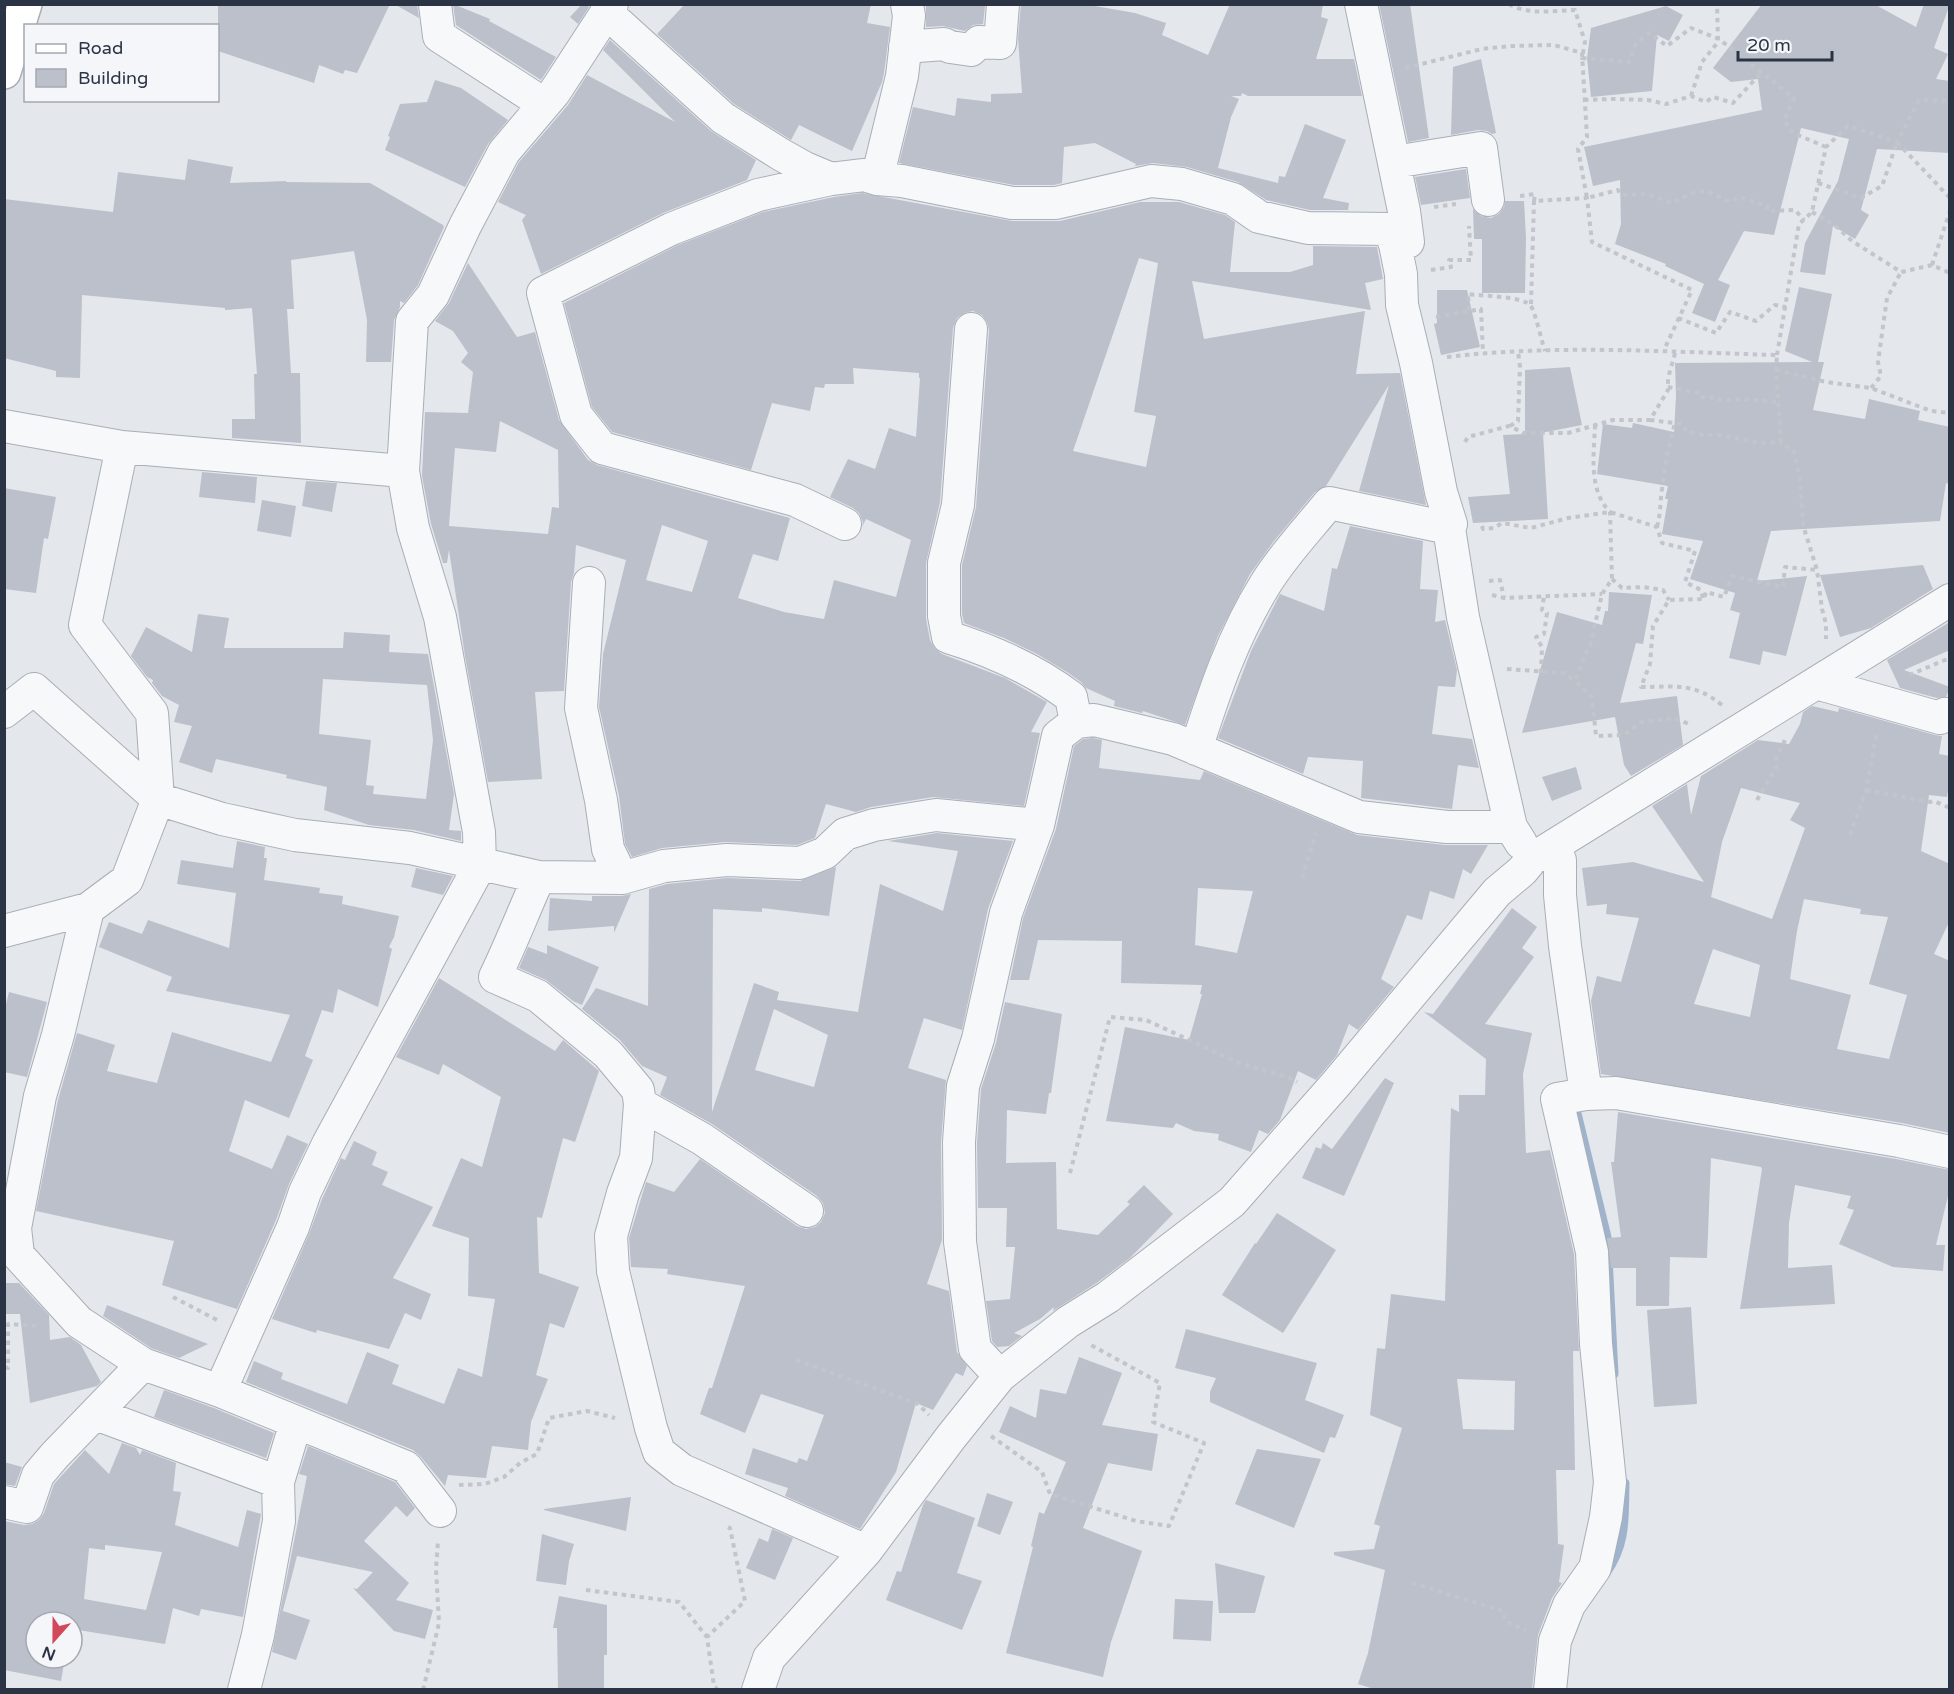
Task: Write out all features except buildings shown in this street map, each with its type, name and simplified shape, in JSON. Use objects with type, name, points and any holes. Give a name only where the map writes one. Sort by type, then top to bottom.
[{"type":"street","points":[[4,72],[25,4]]},
{"type":"street","points":[[435,4],[439,36],[544,104]]},
{"type":"street","points":[[877,179],[902,76],[909,16],[907,4]]},
{"type":"street","points":[[905,47],[944,44],[971,50],[979,42],[1000,43],[1003,4]]},
{"type":"street","points":[[1361,4],[1404,211],[1408,242],[1395,244]]},
{"type":"street","points":[[220,1391],[293,1227],[305,1192],[328,1144],[480,865],[479,831],[440,617],[412,528],[403,471],[412,321],[433,295],[465,226],[504,152],[554,93],[609,8],[723,118],[780,154],[831,179]]},
{"type":"street","points":[[1394,162],[1480,148],[1478,201]]},
{"type":"street","points":[[845,524],[795,500],[602,448],[576,415],[543,293],[671,229],[758,195],[831,179],[864,175],[1012,203],[1056,203],[1151,181],[1182,184],[1233,199],[1259,217],[1308,228],[1389,229],[1395,244],[1401,274],[1402,305],[1450,526],[1458,588],[1511,827],[1542,853],[1560,860],[1560,895],[1577,1096]]},
{"type":"street","points":[[971,329],[958,505],[945,563],[944,616],[948,638],[1001,656],[1050,682],[1071,698],[1076,722]]},
{"type":"street","points":[[4,426],[122,447],[403,471]]},
{"type":"street","points":[[4,931],[88,909],[127,880],[158,798],[152,713],[85,625],[122,447]]},
{"type":"street","points":[[1196,749],[1221,674],[1242,626],[1267,581],[1329,503],[1450,526]]},
{"type":"street","points":[[589,583],[581,708],[601,800],[608,849],[622,878]]},
{"type":"street","points":[[758,1689],[770,1658],[866,1551],[1000,1376],[1068,1322],[1108,1296],[1232,1202],[1323,1099],[1497,892],[1542,853],[1950,600]]},
{"type":"street","points":[[1823,679],[1881,701],[1940,718],[1945,714],[1950,716]]},
{"type":"street","points":[[4,712],[34,689],[158,798],[222,819],[295,835],[410,848],[539,877],[622,878],[664,866],[727,860],[800,863],[825,853],[845,834],[874,825],[936,814],[1038,825]]},
{"type":"street","points":[[1000,1376],[975,1348],[960,1242],[958,1142],[963,1086],[978,1039],[1006,913],[1038,825],[1058,736],[1076,722],[1094,720],[1173,739],[1359,818],[1447,827],[1511,827]]},
{"type":"street","points":[[539,877],[495,977],[538,996],[608,1054],[638,1090],[640,1104],[636,1158],[611,1236],[613,1271],[651,1428],[659,1452],[681,1470],[866,1551]]},
{"type":"street","points":[[88,909],[58,1035],[40,1096],[15,1228],[18,1255],[79,1322],[143,1364],[220,1391],[406,1467],[440,1511]]},
{"type":"street","points":[[1550,1689],[1555,1641],[1569,1605],[1595,1568],[1611,1482],[1596,1344],[1592,1252],[1557,1099],[1616,1094],[1899,1141],[1950,1152]]},
{"type":"street","points":[[640,1104],[702,1139],[807,1212]]},
{"type":"street","points":[[4,1502],[27,1507],[38,1475],[143,1364]]},
{"type":"street","points":[[96,1414],[278,1482]]},
{"type":"street","points":[[244,1689],[258,1635],[279,1521],[278,1482],[296,1422]]},
{"type":"path","points":[[1509,4],[1515,8],[1547,11],[1575,10],[1586,42],[1582,58]]},
{"type":"path","points":[[1692,96],[1702,62],[1719,39],[1717,4]]},
{"type":"path","points":[[1582,58],[1629,62],[1636,43],[1648,33],[1666,46],[1691,28],[1719,39],[1794,98],[1784,120],[1793,133],[1826,147]]},
{"type":"path","points":[[1376,75],[1482,49],[1510,46],[1554,45],[1582,53],[1587,137],[1578,149],[1592,242],[1692,290],[1664,350]]},
{"type":"path","points":[[1584,100],[1648,100],[1666,104],[1692,96],[1706,102],[1713,97],[1733,103],[1761,73]]},
{"type":"path","points":[[1818,183],[1861,198],[1882,186],[1897,142],[1919,100],[1950,101]]},
{"type":"path","points":[[1781,442],[1777,355],[1799,224],[1812,212],[1826,147],[1848,126],[1897,142],[1950,198]]},
{"type":"path","points":[[1534,201],[1587,198],[1618,190],[1621,195],[1647,194],[1672,203],[1697,190],[1706,190],[1730,202],[1739,197],[1767,206],[1767,211],[1795,210],[1804,220]]},
{"type":"path","points":[[1404,211],[1535,194],[1530,305],[1545,351]]},
{"type":"path","points":[[1401,274],[1450,267],[1449,260],[1472,260],[1478,201]]},
{"type":"path","points":[[1932,265],[1950,211]]},
{"type":"path","points":[[1812,212],[1901,272],[1932,265],[1950,273]]},
{"type":"path","points":[[1871,388],[1881,376],[1878,362],[1887,298],[1901,272]]},
{"type":"path","points":[[1469,310],[1468,294],[1488,294],[1524,300],[1530,305]]},
{"type":"path","points":[[1678,318],[1716,333],[1730,312],[1756,321],[1775,305],[1786,307]]},
{"type":"path","points":[[1433,317],[1481,309],[1483,353]]},
{"type":"path","points":[[1444,357],[1518,351],[1664,350],[1777,355]]},
{"type":"path","points":[[1650,420],[1668,390],[1668,378],[1676,350]]},
{"type":"path","points":[[1463,445],[1468,437],[1509,426],[1518,421],[1520,367],[1518,351]]},
{"type":"path","points":[[1776,370],[1826,382],[1871,388],[1931,411],[1950,412]]},
{"type":"path","points":[[1668,387],[1698,393],[1699,397],[1716,398],[1723,401],[1741,399],[1778,402]]},
{"type":"path","points":[[1509,426],[1524,433],[1568,433],[1613,420],[1650,420],[1682,424],[1687,432],[1704,435],[1718,435],[1761,443],[1781,442],[1794,452],[1800,479],[1803,525],[1817,570],[1826,624],[1823,679]]},
{"type":"path","points":[[1675,423],[1667,452],[1668,458],[1661,490],[1661,510],[1657,526],[1662,543],[1695,551],[1685,582],[1701,590],[1704,599]]},
{"type":"path","points":[[1575,681],[1590,646],[1602,594],[1612,579],[1610,512],[1600,503],[1594,473],[1596,425]]},
{"type":"path","points":[[1483,529],[1494,528],[1502,524],[1531,528],[1568,518],[1610,512],[1657,526]]},
{"type":"path","points":[[1450,526],[1482,526],[1485,540]]},
{"type":"path","points":[[1704,599],[1706,592],[1724,597],[1732,576],[1782,587],[1785,567],[1817,570]]},
{"type":"path","points":[[1487,571],[1488,581],[1500,580],[1504,598]]},
{"type":"path","points":[[1612,579],[1622,588],[1643,587],[1663,590],[1669,600]]},
{"type":"path","points":[[1458,588],[1504,598],[1602,594]]},
{"type":"path","points":[[1541,673],[1542,647],[1536,637],[1544,634],[1547,613],[1542,610],[1544,596]]},
{"type":"path","points":[[1669,600],[1704,599]]},
{"type":"path","points":[[1669,600],[1653,626],[1650,664],[1641,687],[1691,687],[1708,694],[1723,706],[1716,709]]},
{"type":"path","points":[[1477,674],[1508,669],[1564,673],[1592,697],[1596,736],[1624,735],[1642,722],[1674,718],[1688,725],[1695,721]]},
{"type":"path","points":[[1850,835],[1866,790],[1881,701]]},
{"type":"path","points":[[1757,800],[1777,766],[1776,758],[1786,741],[1777,732],[1784,719],[1774,710]]},
{"type":"path","points":[[1866,790],[1934,801],[1950,808]]},
{"type":"path","points":[[1302,878],[1325,803]]},
{"type":"path","points":[[1070,1173],[1110,1017],[1146,1020],[1239,1063],[1290,1078],[1323,1099]]},
{"type":"path","points":[[173,1297],[244,1334]]},
{"type":"path","points":[[4,1367],[8,1368],[8,1324],[56,1327],[63,1302]]},
{"type":"path","points":[[796,1360],[918,1404],[958,1428],[1042,1472],[1050,1494],[1136,1521],[1169,1526],[1204,1443],[1153,1422],[1160,1383],[1093,1347],[1068,1322]]},
{"type":"path","points":[[423,1689],[439,1623],[436,1569],[440,1511],[453,1485],[485,1484],[504,1477],[520,1463],[537,1454],[549,1418],[587,1411],[651,1428]]},
{"type":"path","points":[[706,1637],[746,1601],[730,1528],[720,1523]]},
{"type":"path","points":[[1412,1583],[1503,1611],[1505,1621],[1555,1641]]},
{"type":"path","points":[[586,1590],[679,1602],[706,1637],[714,1686],[718,1689]]},
{"type":"waterway","points":[[1575,1101],[1607,1237],[1614,1374]]},
{"type":"waterway","points":[[1606,1573],[1621,1541],[1625,1483]]}]
